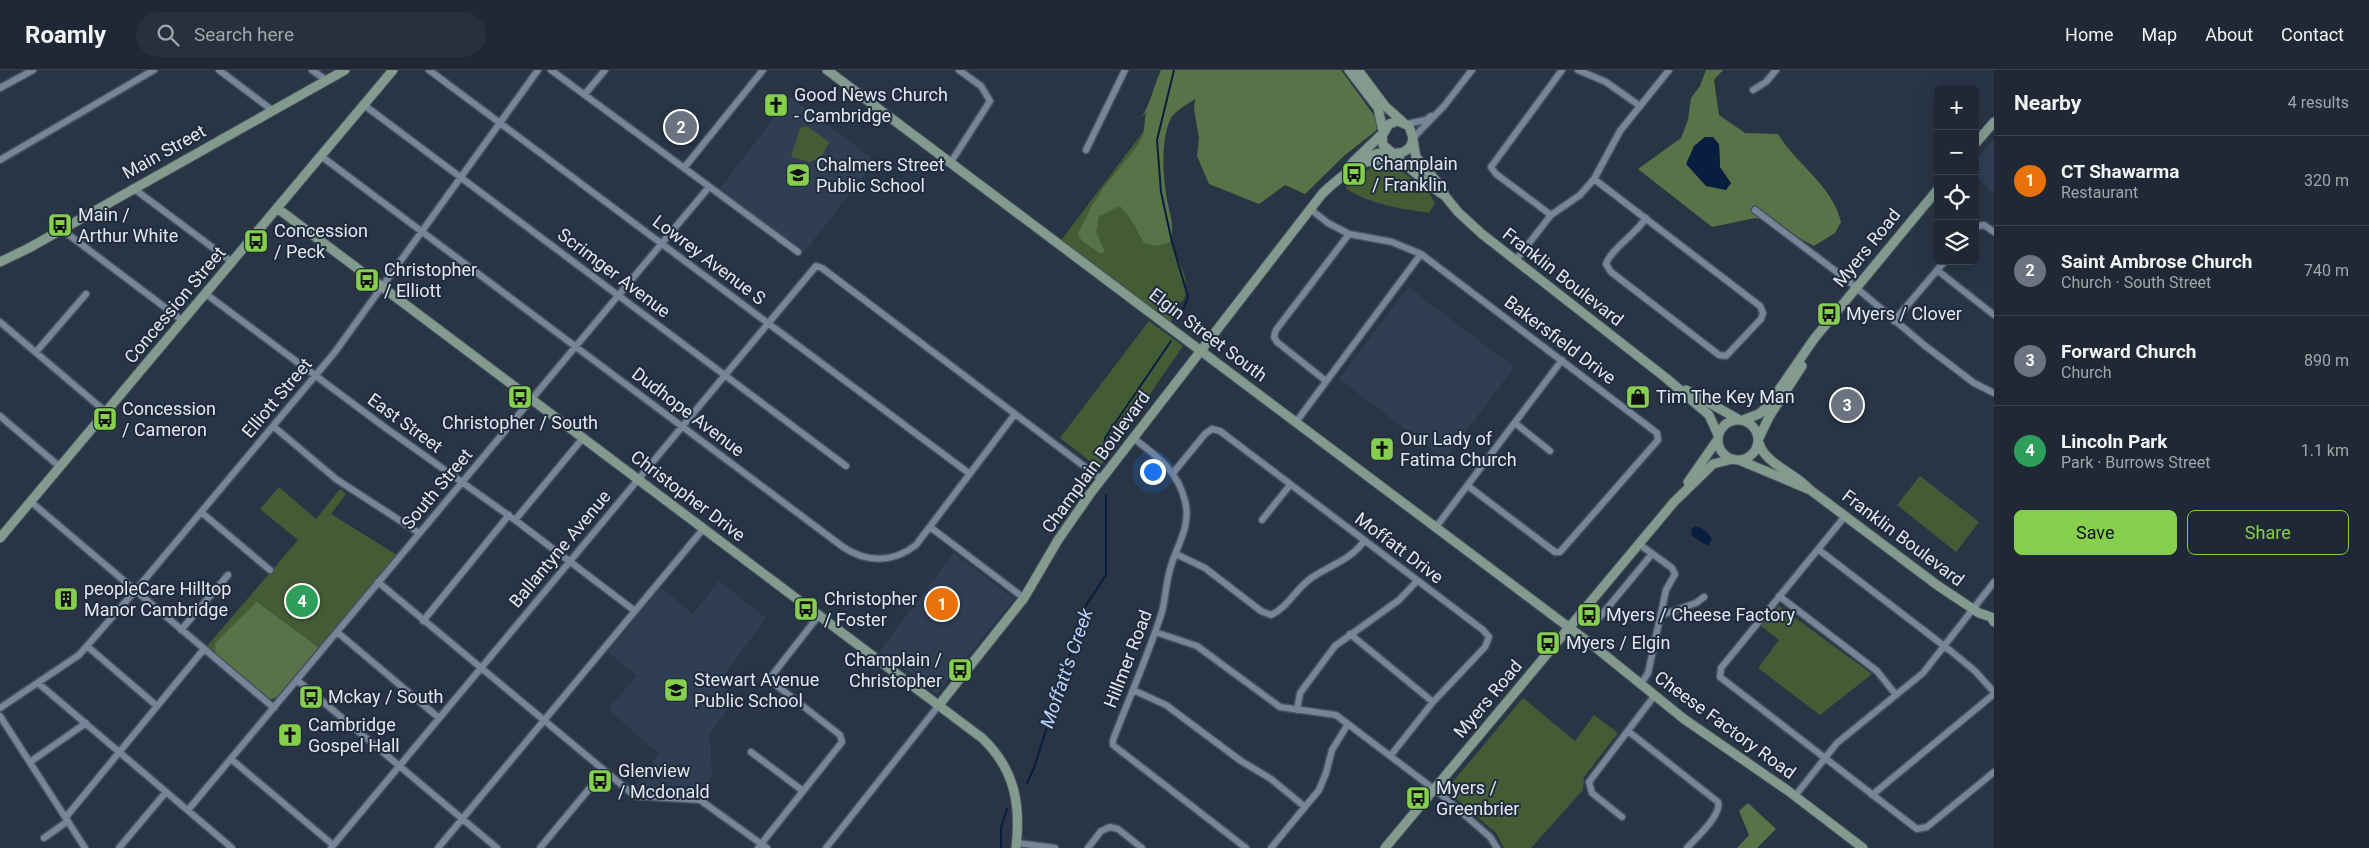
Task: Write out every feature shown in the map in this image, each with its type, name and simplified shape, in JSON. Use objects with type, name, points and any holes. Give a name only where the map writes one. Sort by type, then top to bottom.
[{"type":"main road","name":"Main Street","points":[[0,262],[345,70]]},
{"type":"main road","name":"Concession Street","points":[[0,538],[393,70]]},
{"type":"main road","points":[[1349,70],[1378,108],[1383,145],[1394,154],[1405,151],[1413,139],[1411,130],[1385,106],[1358,70]]},
{"type":"main road","name":"Elgin Street South","points":[[829,71],[1569,628]]},
{"type":"main road","points":[[1382,133],[1393,122],[1404,123]]},
{"type":"main road","points":[[1979,139],[1994,122]]},
{"type":"main road","name":"Champlain Boulevard","points":[[939,705],[1024,598],[1058,540],[1101,479],[1310,209],[1341,176],[1343,171],[1382,133]]},
{"type":"main road","name":"Franklin Boulevard","points":[[1413,139],[1416,157],[1442,188],[1444,196]]},
{"type":"main road","name":"Champlain Boulevard","points":[[1341,176],[1347,174],[1374,154],[1394,154]]},
{"type":"main road","name":"Franklin Boulevard","points":[[1394,154],[1444,196],[1472,226],[1666,378],[1709,415],[1718,437]]},
{"type":"main road","name":"Myers Road","points":[[1759,440],[1769,417],[1824,330],[1855,287],[1934,194]]},
{"type":"main road","name":"Christopher Drive","points":[[277,208],[820,614],[982,738],[1004,764],[1013,783],[1019,819],[1016,846]]},
{"type":"main road","name":"Myers Road","points":[[1740,420],[1759,414],[1766,407],[1814,339],[1824,330]]},
{"type":"main road","name":"Franklin Boulevard","points":[[1666,378],[1740,420]]},
{"type":"main road","points":[[1740,420],[1754,426],[1759,440],[1752,455],[1736,460],[1723,454],[1718,437],[1726,424],[1740,420]]},
{"type":"main road","name":"Myers Road","points":[[1385,848],[1674,502],[1718,437]]},
{"type":"main road","name":"Franklin Boulevard","points":[[1759,440],[1766,457],[1801,480],[1809,489],[1937,585],[1976,611],[1991,617],[1994,622]]},
{"type":"main road","name":"Franklin Boulevard","points":[[1736,460],[1809,489]]},
{"type":"main road","name":"Myers Road","points":[[1674,502],[1713,464],[1736,460]]},
{"type":"main road","name":"Cheese Factory Road","points":[[1569,628],[1696,728],[1795,796],[1863,848]]},
{"type":"street","points":[[0,88],[33,70]]},
{"type":"street","points":[[0,160],[154,70]]},
{"type":"street","points":[[219,70],[272,110]]},
{"type":"street","points":[[312,70],[326,80]]},
{"type":"street","name":"Lowrey Avenue S","points":[[429,70],[970,474]]},
{"type":"street","name":"Elliott Street","points":[[0,708],[74,659],[88,647],[342,344],[538,70]]},
{"type":"street","points":[[551,70],[798,252]]},
{"type":"street","points":[[585,94],[606,70]]},
{"type":"street","points":[[684,168],[763,70]]},
{"type":"street","points":[[951,162],[990,101],[981,86],[959,70]]},
{"type":"street","points":[[1413,139],[1444,106],[1472,70]]},
{"type":"street","points":[[1551,215],[1496,174],[1491,167],[1562,70]]},
{"type":"street","points":[[1578,70],[1606,82],[1640,106]]},
{"type":"street","points":[[1516,260],[1551,215],[1580,195],[1594,178],[1620,131],[1669,70]]},
{"type":"street","points":[[1753,90],[1766,82],[1776,70]]},
{"type":"street","points":[[1086,150],[1122,71]]},
{"type":"street","name":"Scrimger Avenue","points":[[364,105],[846,466]]},
{"type":"street","points":[[1404,123],[1426,120],[1444,106]]},
{"type":"street","name":"Dudhope Avenue","points":[[321,156],[843,547],[858,556],[879,559],[897,556],[916,545],[1015,414]]},
{"type":"street","points":[[1594,178],[1646,218],[1760,306],[1763,313],[1761,319],[1726,356],[1720,355],[1611,272],[1606,264],[1609,255],[1632,236],[1646,218]]},
{"type":"street","name":"South Street","points":[[188,810],[708,187]]},
{"type":"street","points":[[133,188],[232,262]]},
{"type":"street","name":"Bakersfield Drive","points":[[1310,209],[1328,223],[1349,234],[1392,242],[1421,254],[1652,428],[1658,438],[1560,552],[1555,552],[1468,486]]},
{"type":"street","points":[[1755,210],[1855,287],[1894,321],[1974,383],[1994,393]]},
{"type":"street","points":[[1979,226],[1984,225],[1994,232]]},
{"type":"street","points":[[61,229],[183,320]]},
{"type":"street","points":[[1326,381],[1277,342],[1274,337],[1276,330],[1349,234]]},
{"type":"street","points":[[1296,422],[1421,254]]},
{"type":"street","points":[[1894,321],[1941,265]]},
{"type":"street","name":"Ballantyne Avenue","points":[[332,846],[816,266],[822,268],[1015,414]]},
{"type":"street","points":[[1937,270],[1994,315]]},
{"type":"street","points":[[36,352],[86,294]]},
{"type":"street","name":"East Street","points":[[206,294],[512,517],[635,611]]},
{"type":"street","points":[[0,322],[106,412]]},
{"type":"street","points":[[1436,527],[1562,360]]},
{"type":"street","points":[[1015,414],[1101,479]]},
{"type":"street","points":[[0,416],[60,467]]},
{"type":"street","points":[[1515,422],[1550,451]]},
{"type":"street","points":[[273,426],[336,479],[419,532]]},
{"type":"street","name":"Moffatt Drive","points":[[1173,473],[1205,434],[1212,429],[1220,431],[1483,630],[1489,638],[1485,647],[1433,702],[1391,755]]},
{"type":"street","points":[[423,620],[583,438]]},
{"type":"street","name":"Hillmer Road","points":[[1133,438],[1157,456],[1173,473],[1180,487],[1186,509],[1185,529],[1172,564],[1155,632],[1113,740],[1113,745],[1246,848]]},
{"type":"street","points":[[1262,520],[1290,485]]},
{"type":"street","points":[[30,501],[274,708]]},
{"type":"street","points":[[201,512],[270,570]]},
{"type":"street","points":[[1846,515],[1720,668],[1719,674],[1722,680],[1913,827],[1923,829],[1994,772]]},
{"type":"street","points":[[930,527],[1024,598]]},
{"type":"street","points":[[438,848],[704,528]]},
{"type":"street","points":[[1176,554],[1205,568],[1261,611],[1271,615],[1281,610],[1309,579],[1354,553],[1364,541]]},
{"type":"street","points":[[1639,544],[1672,568],[1675,574],[1666,590],[1648,673],[1641,684]]},
{"type":"street","points":[[1819,550],[1975,671],[1994,693],[1872,795]]},
{"type":"street","points":[[1599,618],[1652,554]]},
{"type":"street","points":[[181,630],[228,575]]},
{"type":"street","points":[[1297,710],[1300,693],[1335,646],[1399,600],[1416,581]]},
{"type":"street","points":[[378,582],[635,796],[694,798],[704,801],[762,847],[842,742],[840,735],[776,686],[770,678],[820,614]]},
{"type":"street","points":[[1795,796],[1837,743],[1923,673],[1944,646],[1976,611],[1994,582]]},
{"type":"street","points":[[1779,596],[1877,671],[1896,695]]},
{"type":"street","points":[[1662,615],[1696,604],[1704,598]]},
{"type":"street","points":[[337,632],[439,718]]},
{"type":"street","points":[[1155,632],[1197,646],[1273,704],[1287,709],[1328,713],[1336,716],[1391,755],[1434,789],[1490,837],[1497,848]]},
{"type":"street","points":[[1350,634],[1433,702]]},
{"type":"street","points":[[88,647],[157,706]]},
{"type":"street","points":[[44,838],[67,819],[204,650]]},
{"type":"street","points":[[297,680],[497,848]]},
{"type":"street","points":[[38,683],[229,847]]},
{"type":"street","points":[[1133,690],[1166,705],[1241,761],[1271,779],[1305,807]]},
{"type":"street","points":[[1622,817],[1592,793],[1589,782],[1655,695]]},
{"type":"street","name":"Champlain Boulevard","points":[[826,848],[939,705]]},
{"type":"street","points":[[0,716],[85,848]]},
{"type":"street","points":[[30,762],[86,723]]},
{"type":"street","points":[[1271,848],[1323,782],[1332,750],[1348,724]]},
{"type":"street","points":[[1628,731],[1718,802],[1719,808],[1714,817],[1687,848]]},
{"type":"street","points":[[751,752],[803,791]]},
{"type":"street","points":[[231,759],[332,846]]},
{"type":"street","points":[[540,848],[604,771]]},
{"type":"street","points":[[119,848],[166,792]]},
{"type":"street","points":[[1088,848],[1101,831],[1110,827],[1118,829],[1142,848]]},
{"type":"street","points":[[1016,846],[1055,848]]},
{"type":"shaded area","name":"Chalmers Street Public School","points":[[790,97],[876,161],[804,252],[720,188]]},
{"type":"shaded area","points":[[1994,139],[1994,193],[1979,180],[1979,156]]},
{"type":"shaded area","points":[[1408,287],[1514,367],[1445,459],[1339,379]]},
{"type":"shaded area","points":[[954,553],[1014,599],[937,694],[880,651]]},
{"type":"shaded area","name":"Stewart Avenue Public School","points":[[719,581],[766,618],[718,683],[736,697],[710,734],[712,775],[703,794],[638,790],[628,797],[659,754],[608,709],[637,676],[608,652],[661,588],[693,614]]},
{"type":"green space","points":[[1161,70],[1341,70],[1382,126],[1345,155],[1305,194],[1285,185],[1259,204],[1209,184],[1197,156],[1199,138],[1194,109],[1195,99],[1173,115],[1165,137],[1164,169],[1172,226],[1170,242],[1157,246],[1144,243],[1132,221],[1120,206],[1099,216],[1096,232],[1105,252],[1101,254],[1082,241],[1078,234],[1091,207],[1143,136],[1146,112],[1141,118],[1148,106]]},
{"type":"green space","points":[[1706,70],[1723,70],[1714,80],[1719,115],[1745,133],[1778,134],[1830,197],[1841,222],[1835,233],[1814,246],[1766,220],[1755,218],[1712,227],[1638,169],[1681,138],[1688,120],[1691,98],[1700,86]],"holes":[[[1719,144],[1720,166],[1706,186]]]},
{"type":"green space","points":[[1156,115],[1161,189],[1173,245],[1185,277],[1186,292],[1184,300],[1177,305],[1170,326],[1059,243]]},
{"type":"green space","points":[[807,126],[829,142],[822,156],[810,162],[791,157],[800,128]]},
{"type":"green space","points":[[1392,164],[1428,191],[1435,203],[1429,213],[1375,202],[1345,188],[1372,167]]},
{"type":"green space","points":[[1149,321],[1183,346],[1099,468],[1060,438]]},
{"type":"green space","points":[[1920,476],[1979,522],[1956,552],[1897,505]]},
{"type":"green space","points":[[279,487],[316,519],[340,489],[346,494],[331,514],[397,555],[279,696],[269,700],[207,646],[298,540],[260,509]]},
{"type":"green space","points":[[257,602],[319,648],[279,696],[269,700],[216,654],[215,643]]},
{"type":"green space","points":[[1779,606],[1872,674],[1820,715],[1758,668],[1779,640],[1761,626]]},
{"type":"green space","points":[[1523,698],[1575,741],[1594,715],[1618,733],[1584,777],[1583,790],[1531,848],[1504,848],[1496,833],[1446,790]]},
{"type":"green space","points":[[1748,803],[1776,829],[1757,848],[1737,848],[1749,835],[1739,811]]},
{"type":"water","points":[[1705,137],[1713,137],[1719,144],[1720,167],[1731,183],[1726,190],[1706,186],[1686,164],[1694,146]]},
{"type":"water","points":[[1695,526],[1705,531],[1712,539],[1708,546],[1692,536],[1691,529]]},
{"type":"waterway","name":"Moffatt's Creek","points":[[1174,70],[1157,140],[1161,192],[1172,242],[1188,297],[1179,320]]},
{"type":"waterway","name":"Moffatt's Creek","points":[[1103,459],[1105,438],[1171,341]]},
{"type":"waterway","name":"Moffatt's Creek","points":[[1027,783],[1034,768],[1085,607],[1106,575],[1106,495]]},
{"type":"waterway","name":"Moffatt's Creek","points":[[1001,848],[1001,828],[1007,809]]},
{"type":"place","name":"Good News Church - Cambridge","points":[[776,105]]},
{"type":"place","name":"Saint Ambrose Church","points":[[681,127]]},
{"type":"place","name":"Champlain / Franklin","points":[[1354,174]]},
{"type":"place","name":"Chalmers Street Public School","points":[[798,175]]},
{"type":"place","name":"Main / Arthur White","points":[[60,225]]},
{"type":"place","name":"Concession / Peck","points":[[256,241]]},
{"type":"place","name":"Christopher / Elliott","points":[[367,280]]},
{"type":"place","name":"Myers / Clover","points":[[1829,314]]},
{"type":"place","name":"Christopher / South","points":[[520,397]]},
{"type":"place","name":"Tim The Key Man","points":[[1638,397]]},
{"type":"place","name":"Forward Church","points":[[1847,405]]},
{"type":"place","name":"Concession / Cameron","points":[[105,419]]},
{"type":"place","name":"Our Lady of Fatima Church","points":[[1382,449]]},
{"type":"place","name":"peopleCare Hilltop Manor Cambridge","points":[[66,599]]},
{"type":"place","name":"Lincoln Park","points":[[302,601]]},
{"type":"place","name":"CT Shawarma","points":[[942,604]]},
{"type":"place","name":"Christopher / Foster","points":[[806,609]]},
{"type":"place","name":"Myers / Cheese Factory","points":[[1589,615]]},
{"type":"place","name":"Myers / Elgin","points":[[1548,643]]},
{"type":"place","name":"Champlain / Christopher","points":[[960,670]]},
{"type":"place","name":"Stewart Avenue Public School","points":[[676,690]]},
{"type":"place","name":"Mckay / South","points":[[311,697]]},
{"type":"place","name":"Cambridge Gospel Hall","points":[[290,735]]},
{"type":"place","name":"Glenview / Mcdonald","points":[[600,781]]},
{"type":"place","name":"Myers / Greenbrier","points":[[1418,798]]}]
